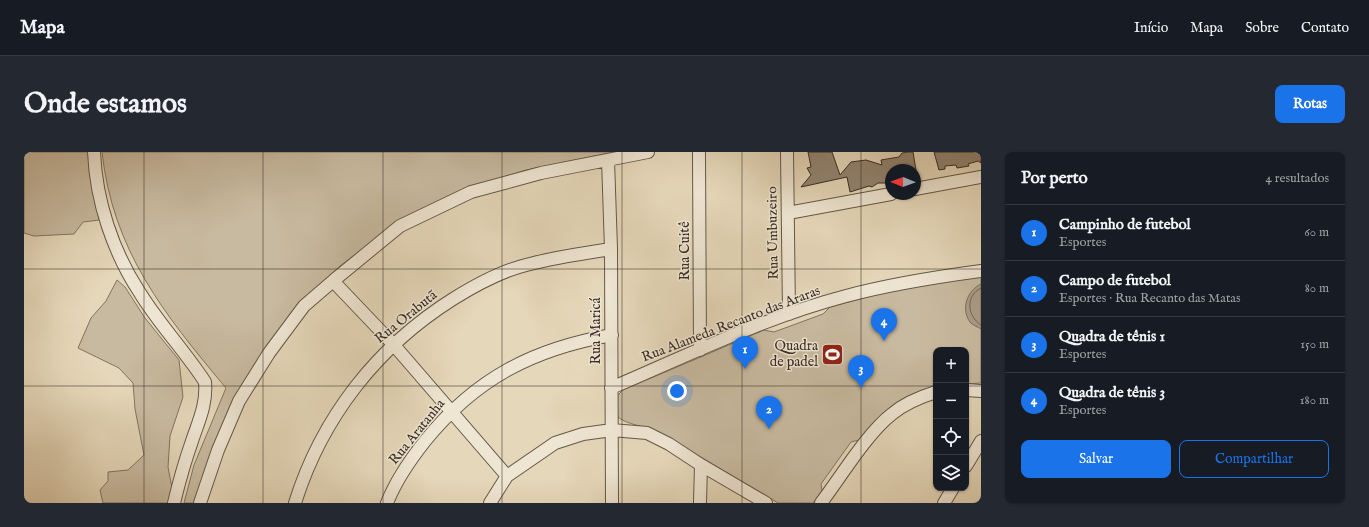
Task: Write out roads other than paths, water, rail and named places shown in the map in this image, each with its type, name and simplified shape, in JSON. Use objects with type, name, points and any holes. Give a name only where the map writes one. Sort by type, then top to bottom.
[{"type":"street","points":[[94,152],[98,188],[114,243],[140,293],[205,382],[206,395],[203,412],[192,439],[174,503]]},
{"type":"street","points":[[200,503],[218,450],[243,395],[269,353],[304,306],[400,226],[471,192],[541,173],[648,152]]},
{"type":"street","name":"Rua Cuitê","points":[[700,152],[700,350]]},
{"type":"street","name":"Rua Umbuzeiro","points":[[787,152],[789,314]]},
{"type":"street","name":"Rua Maricá","points":[[608,160],[611,249],[612,503]]},
{"type":"street","points":[[921,188],[981,177]]},
{"type":"street","points":[[788,213],[885,195]]},
{"type":"street","name":"Rua Orabutã","points":[[295,503],[310,460],[353,388],[394,344],[430,314],[478,284],[519,267],[611,249]]},
{"type":"street","name":"Rua Alameda Recanto das Araras","points":[[612,388],[789,314],[846,296],[922,279],[981,271]]},
{"type":"street","points":[[333,281],[394,344],[507,476]]},
{"type":"street","name":"Rua Aratanha","points":[[387,503],[402,472],[450,411],[481,385],[512,366],[555,349],[587,340],[612,336]]},
{"type":"street","points":[[969,390],[981,391]]},
{"type":"street","points":[[821,503],[870,438],[891,414],[916,399],[933,393]]},
{"type":"street","points":[[490,503],[507,476],[555,443],[583,434],[612,430],[647,433],[669,444],[701,465],[766,503]]},
{"type":"street","points":[[969,461],[981,441]]},
{"type":"street","points":[[700,503],[701,465]]},
{"type":"street","points":[[944,503],[951,491]]},
{"type":"water","points":[[981,284],[981,329],[970,322],[967,317],[966,305],[972,290]]},
{"type":"place","name":"Quadra de tênis 3","points":[[884,341]]},
{"type":"place","name":"Quadra de padel","points":[[833,354]]},
{"type":"place","name":"Campinho de futebol","points":[[745,369]]},
{"type":"place","name":"Quadra de tênis 1","points":[[861,388]]},
{"type":"place","name":"Campo de futebol","points":[[769,429]]}]
